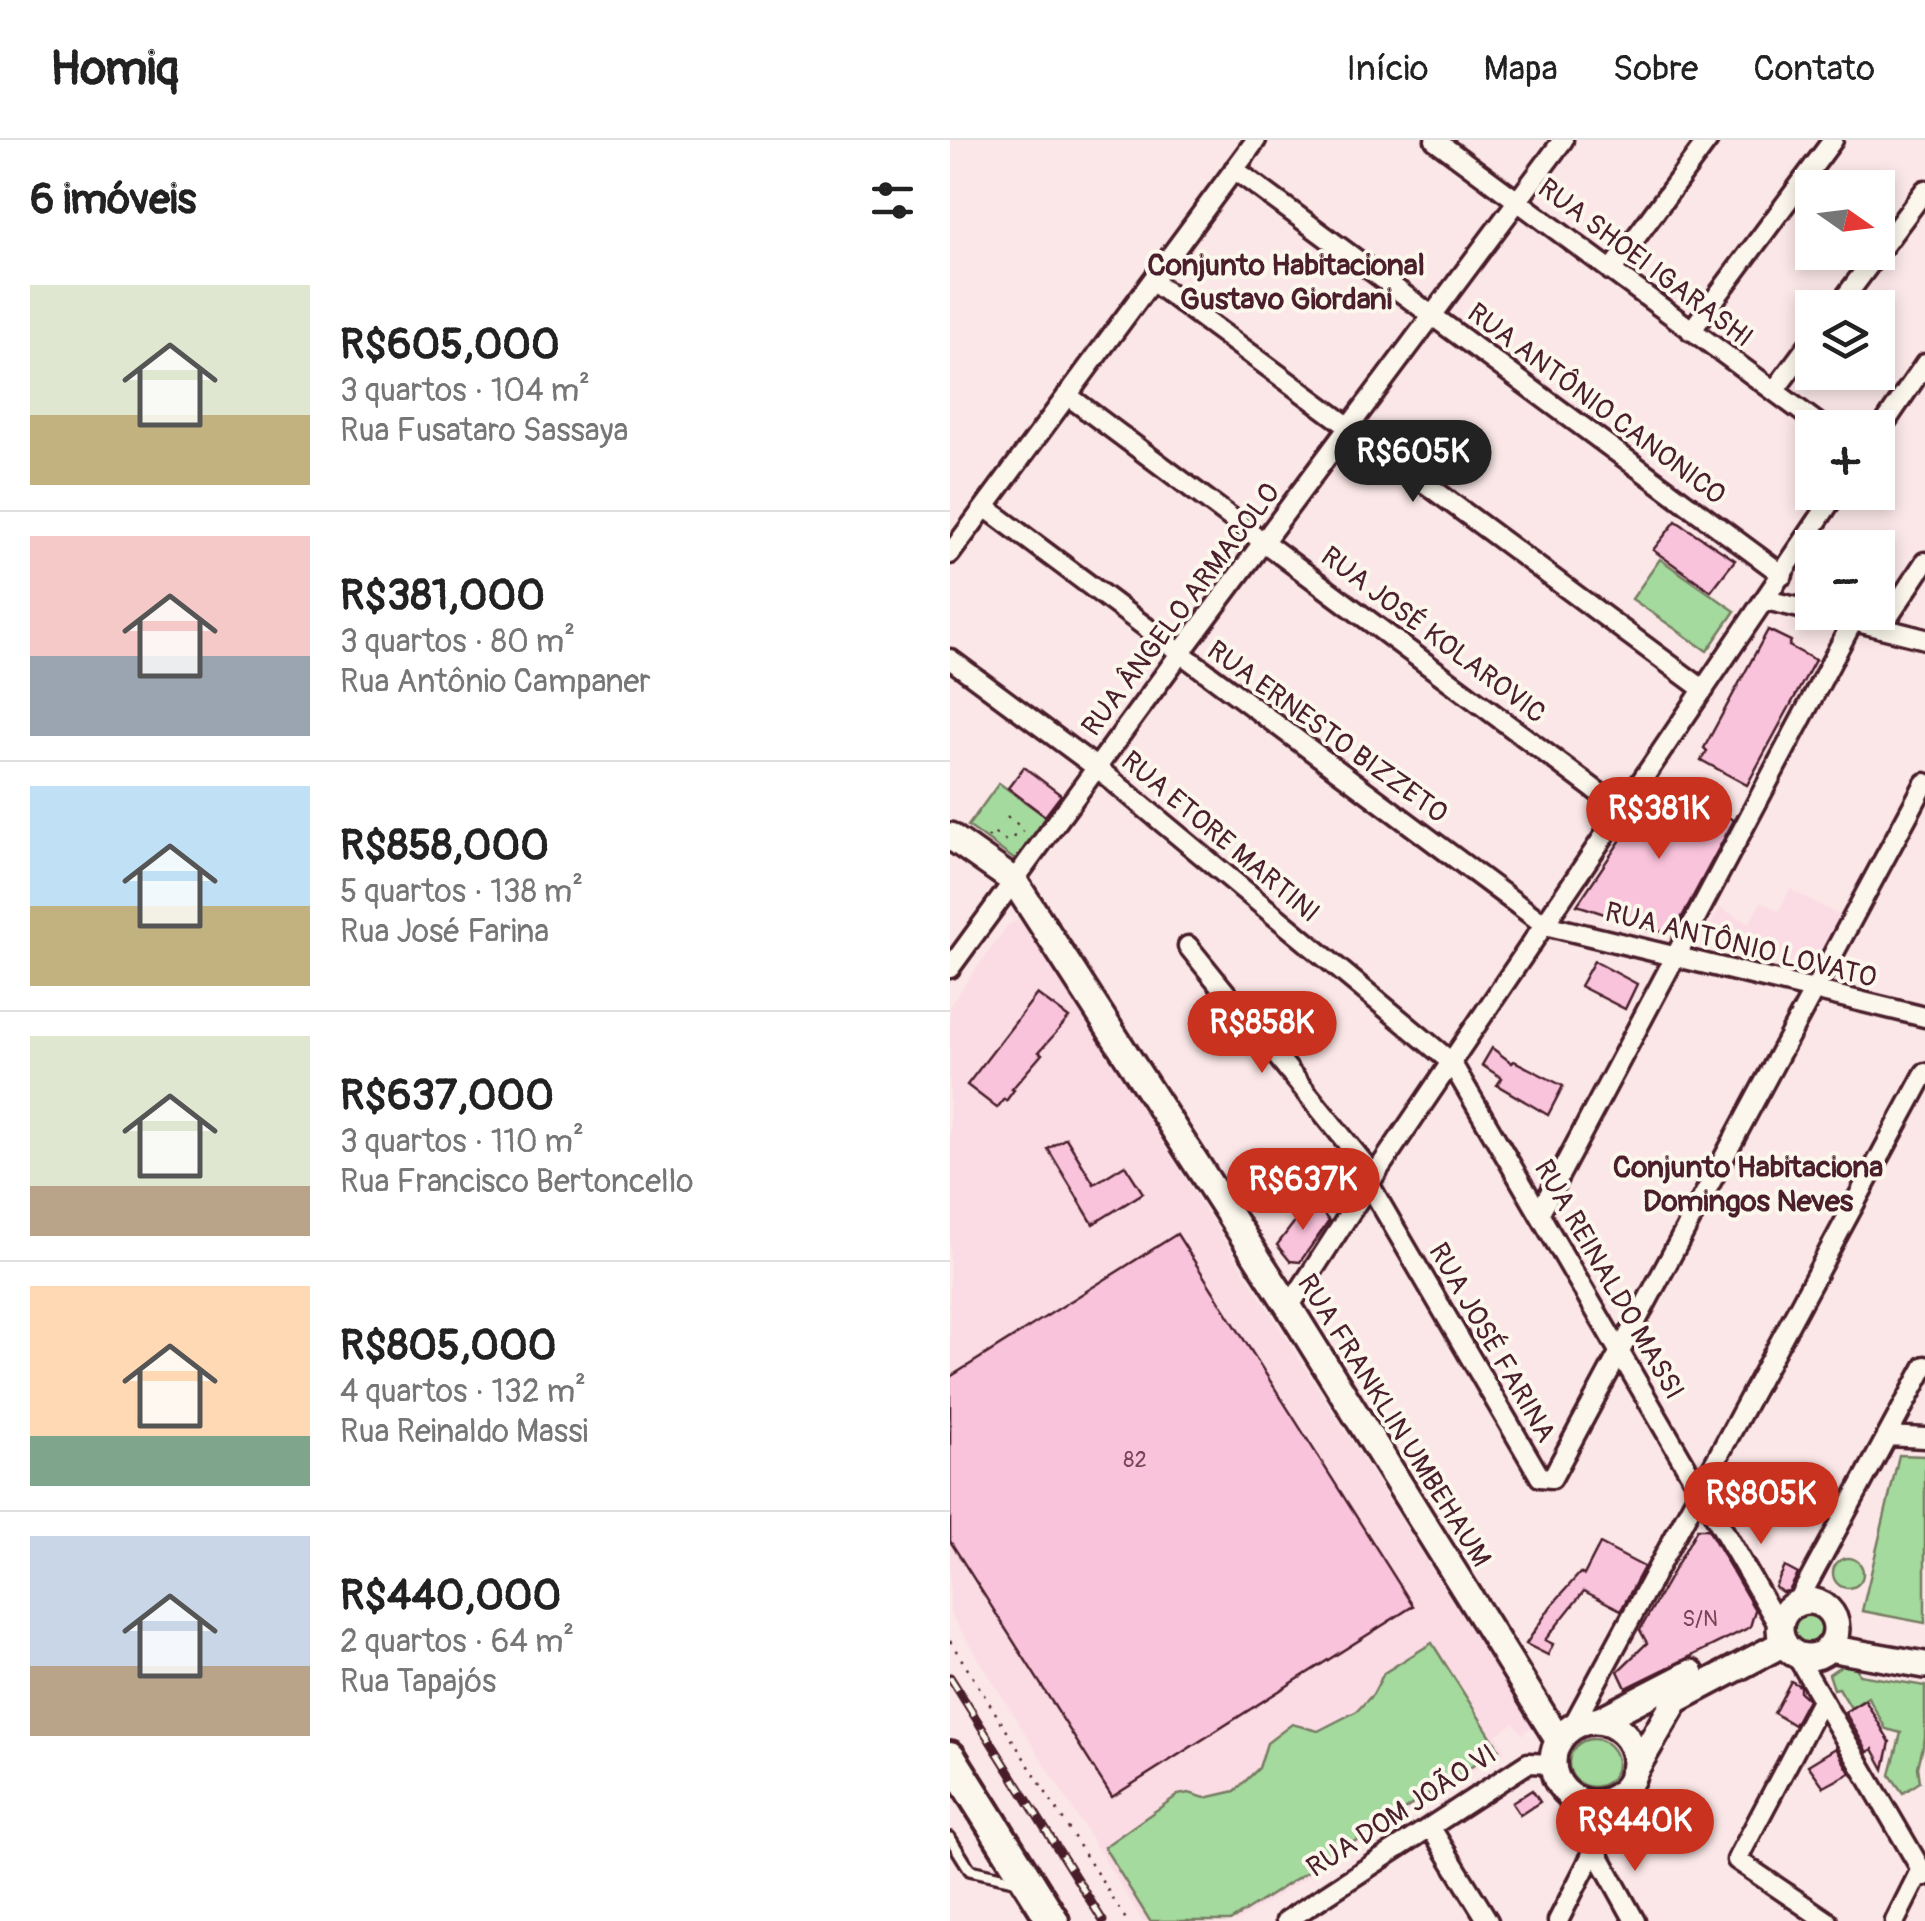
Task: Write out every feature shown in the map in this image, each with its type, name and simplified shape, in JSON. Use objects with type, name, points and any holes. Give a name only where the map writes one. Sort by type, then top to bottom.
[{"type":"main road","points":[[950,1757],[1053,1921]]},
{"type":"street","points":[[950,554],[1256,140]]},
{"type":"street","name":"RUA SHOEI IGARASHI","points":[[1436,140],[1800,410]]},
{"type":"street","name":"RUA ÂNGELO ARMACOLO","points":[[950,968],[1563,140]]},
{"type":"street","points":[[1611,271],[1708,140]]},
{"type":"street","points":[[1691,331],[1833,140]]},
{"type":"street","name":"RUA ANTÔNIO CANONICO","points":[[1234,169],[1782,575]]},
{"type":"street","points":[[1850,290],[1925,190]]},
{"type":"street","points":[[1152,281],[1704,690]]},
{"type":"street","points":[[1774,391],[1795,363]]},
{"type":"street","points":[[1894,410],[1925,364]]},
{"type":"street","name":"RUA JOSÉ KOLAROVIC","points":[[1067,395],[1622,810]]},
{"type":"street","name":"RUA ERNESTO BIZZETO","points":[[985,507],[1544,925]]},
{"type":"street","points":[[1289,1307],[1825,510]]},
{"type":"street","points":[[1895,607],[1925,562]]},
{"type":"street","points":[[1766,600],[1795,607]]},
{"type":"street","points":[[1540,1212],[1848,630]]},
{"type":"street","points":[[1889,630],[1925,639]]},
{"type":"street","name":"RUA ETORE MARTINI","points":[[950,659],[1097,768],[1451,1062]]},
{"type":"street","points":[[1620,1349],[1925,783]]},
{"type":"street","points":[[950,836],[1014,880]]},
{"type":"street","name":"RUA FRANKLIN UMBEHAUM","points":[[1014,880],[1289,1307],[1560,1753]]},
{"type":"street","name":"RUA ANTÔNIO LOVATO","points":[[1544,925],[1925,1017]]},
{"type":"street","name":"RUA JOSÉ FARINA","points":[[1188,946],[1371,1180],[1540,1477],[1552,1478],[1620,1349]]},
{"type":"street","name":"RUA REINALDO MASSI","points":[[1451,1062],[1923,1872]]},
{"type":"street","points":[[1598,1721],[1615,1727],[1628,1740],[1634,1756],[1631,1778],[1617,1795],[1592,1803],[1576,1799],[1560,1753],[1925,1074]]},
{"type":"street","points":[[1797,1604],[1925,1366]]},
{"type":"street","points":[[1888,1436],[1925,1438]]},
{"type":"street","points":[[1786,1641],[1785,1613],[1805,1601],[1821,1604],[1832,1615],[1832,1639]]},
{"type":"street","points":[[1832,1639],[1925,1665]]},
{"type":"street","points":[[1786,1641],[1813,1656],[1832,1639],[1925,1648]]},
{"type":"street","points":[[1560,1753],[1598,1721],[1786,1641]]},
{"type":"street","points":[[1558,1921],[1676,1700],[1786,1641]]},
{"type":"street","points":[[1822,1698],[1737,1860],[1827,1921]]},
{"type":"street","points":[[1560,1753],[1594,1849],[1635,1921]]},
{"type":"street","name":"RUA DOM JOÃO VI","points":[[1286,1921],[1528,1763],[1560,1753]]},
{"type":"street","points":[[1431,1828],[1488,1921]]},
{"type":"street","points":[[1895,1921],[1923,1872]]},
{"type":"street","points":[[1314,1904],[1324,1921]]},
{"type":"lane","points":[[950,1838],[970,1870],[1030,1883]]},
{"type":"path","points":[[1007,817],[1034,836]]},
{"type":"path","points":[[992,832],[1006,840],[1036,825]]},
{"type":"path","points":[[950,1641],[1127,1921]]},
{"type":"shaded area","points":[[1790,889],[1842,917],[1815,963],[1799,967],[1714,945],[1708,938],[1707,931],[1720,908],[1749,923],[1761,902],[1779,911]]},
{"type":"shaded area","points":[[1017,920],[1025,925],[1532,1727],[1522,1734],[1514,1723],[1496,1735],[1505,1750],[1238,1921],[1143,1921],[950,1613],[950,1005],[1007,926]]},
{"type":"green space","points":[[1660,559],[1735,611],[1707,651],[1632,599]]},
{"type":"green space","points":[[999,783],[1046,817],[1015,860],[968,826]]},
{"type":"green space","points":[[1899,1455],[1925,1456],[1925,1623],[1862,1611]]},
{"type":"green space","points":[[1848,1558],[1859,1562],[1863,1573],[1859,1584],[1848,1588],[1837,1584],[1833,1573],[1837,1562]]},
{"type":"green space","points":[[1808,1610],[1821,1615],[1826,1628],[1821,1641],[1808,1646],[1795,1641],[1790,1628],[1795,1615]]},
{"type":"green space","points":[[1432,1643],[1499,1749],[1230,1921],[1150,1921],[1104,1847],[1178,1795],[1189,1793],[1205,1798],[1235,1791],[1259,1768],[1267,1743],[1292,1724],[1318,1731],[1357,1711],[1373,1694],[1384,1673]]},
{"type":"green space","points":[[1842,1665],[1856,1666],[1859,1675],[1925,1686],[1920,1782],[1903,1793],[1890,1775],[1901,1733],[1886,1729],[1868,1697],[1851,1708],[1839,1688],[1834,1689],[1829,1674]]},
{"type":"green space","points":[[1593,1739],[1610,1746],[1617,1763],[1610,1780],[1593,1787],[1576,1780],[1569,1763],[1576,1746]]},
{"type":"building","points":[[1676,521],[1735,560],[1711,591],[1653,550]]},
{"type":"building","points":[[1768,630],[1791,641],[1789,646],[1815,660],[1747,785],[1701,760]]},
{"type":"building","points":[[1024,767],[1061,795],[1045,816],[1008,788]]},
{"type":"building","points":[[1659,783],[1734,820],[1676,928],[1659,932],[1577,905]]},
{"type":"building","points":[[1594,961],[1637,984],[1625,1009],[1580,986]]},
{"type":"building","points":[[1037,994],[1069,1018],[997,1108],[967,1085]]},
{"type":"building","points":[[1492,1048],[1512,1063],[1563,1086],[1548,1115],[1497,1085],[1502,1078],[1482,1065]]},
{"type":"building","points":[[1066,1138],[1094,1184],[1125,1165],[1143,1193],[1093,1224],[1048,1149]]},
{"type":"building","points":[[1312,1199],[1329,1221],[1300,1262],[1290,1261],[1277,1245]]},
{"type":"building","points":[[1177,1234],[1413,1606],[1112,1797],[950,1541],[950,1377]]},
{"type":"building","points":[[1697,1529],[1708,1529],[1755,1610],[1750,1627],[1626,1688],[1618,1671],[1647,1643],[1640,1630]]},
{"type":"building","points":[[1600,1544],[1644,1567],[1621,1610],[1584,1591],[1545,1640],[1553,1644],[1548,1655],[1526,1644],[1551,1606],[1580,1573],[1584,1575]]},
{"type":"building","points":[[1785,1567],[1798,1574],[1789,1591],[1782,1592],[1775,1587]]},
{"type":"building","points":[[1791,1681],[1800,1686],[1800,1692],[1808,1699],[1794,1725],[1774,1713]]},
{"type":"building","points":[[1865,1700],[1890,1742],[1884,1769],[1873,1749],[1868,1752],[1845,1712]]},
{"type":"building","points":[[1836,1748],[1850,1773],[1824,1787],[1808,1765]]},
{"type":"building","points":[[1532,1790],[1540,1802],[1520,1815],[1512,1803]]},
{"type":"railway","points":[[950,1677],[1103,1921]]},
{"type":"district","name":"Conjunto Habitacional Gustavo Giordani","points":[[1286,282]]},
{"type":"district","name":"Conjunto Habitaciona Domingos Neves","points":[[1748,1184]]}]
